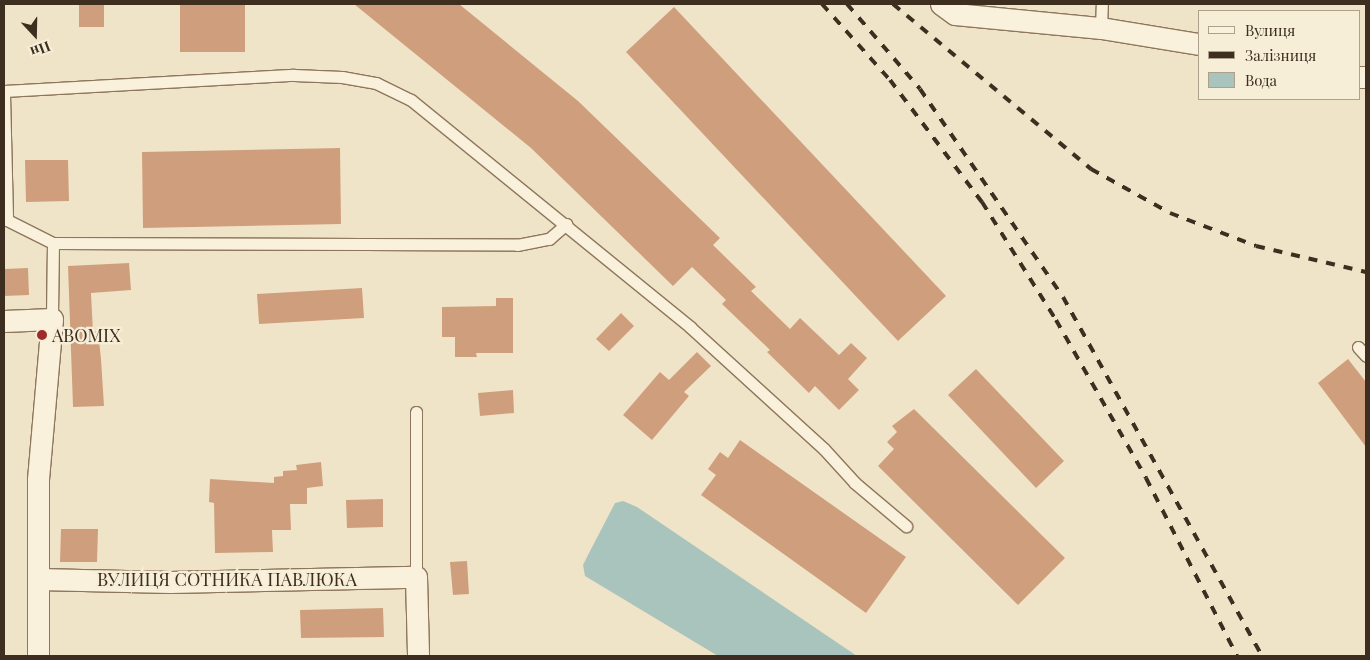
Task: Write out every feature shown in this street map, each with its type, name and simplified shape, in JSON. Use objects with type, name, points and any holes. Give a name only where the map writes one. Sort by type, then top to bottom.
[{"type":"street","points":[[941,4],[955,14],[1101,28],[1198,44]]},
{"type":"street","points":[[4,321],[52,318],[38,479],[38,656]]},
{"type":"street","points":[[416,577],[418,656]]},
{"type":"street","name":"ВУЛИЦЯ СОТНИКА ПАВЛЮКА","points":[[38,579],[170,582],[416,577]]},
{"type":"lane","points":[[1101,28],[1102,4]]},
{"type":"lane","points":[[566,224],[548,239],[517,245],[53,243],[7,220],[4,92],[294,75],[342,77],[376,83],[411,100],[566,224],[690,327],[824,449],[854,484],[906,526]]},
{"type":"lane","points":[[52,318],[53,243]]},
{"type":"lane","points":[[416,412],[416,577]]},
{"type":"water","points":[[623,501],[637,507],[857,656],[718,656],[585,576],[583,565],[588,555],[615,503]]},
{"type":"building","points":[[79,4],[104,4],[104,27],[79,27]]},
{"type":"building","points":[[180,4],[245,4],[245,52],[180,52]]},
{"type":"building","points":[[354,4],[459,4],[578,101],[720,238],[713,245],[756,287],[751,291],[790,329],[800,318],[839,355],[851,343],[867,358],[848,379],[859,390],[839,410],[815,386],[809,393],[767,352],[770,350],[722,304],[726,300],[692,267],[673,286],[531,148]]},
{"type":"building","points":[[674,7],[946,296],[898,341],[626,52]]},
{"type":"building","points":[[340,148],[341,224],[143,228],[142,152]]},
{"type":"building","points":[[25,160],[68,160],[69,201],[26,202]]},
{"type":"building","points":[[129,263],[131,290],[91,293],[93,332],[98,331],[104,406],[73,407],[68,266]]},
{"type":"building","points":[[28,268],[29,295],[4,296],[4,269]]},
{"type":"building","points":[[362,288],[364,318],[259,324],[257,294]]},
{"type":"building","points":[[496,298],[513,298],[513,353],[476,353],[477,357],[455,357],[455,337],[442,337],[442,307],[496,306]]},
{"type":"building","points":[[621,313],[634,326],[609,351],[596,339]]},
{"type":"building","points":[[697,352],[711,366],[684,392],[689,396],[652,440],[623,415],[660,372],[669,380]]},
{"type":"building","points":[[1348,359],[1366,382],[1366,447],[1318,383]]},
{"type":"building","points":[[976,369],[1064,461],[1036,488],[948,395]]},
{"type":"building","points":[[513,390],[514,413],[480,416],[478,393]]},
{"type":"building","points":[[914,409],[1065,558],[1018,605],[878,466],[894,449],[887,442],[897,432],[892,426]]},
{"type":"building","points":[[740,440],[906,557],[866,613],[701,495],[716,475],[708,469],[720,452],[728,458]]},
{"type":"building","points":[[321,462],[323,486],[307,488],[307,504],[290,504],[291,530],[272,530],[273,552],[215,553],[214,503],[209,502],[210,479],[274,483],[274,477],[283,476],[283,471],[297,470],[296,465]]},
{"type":"building","points":[[383,499],[383,527],[347,528],[346,500]]},
{"type":"building","points":[[61,529],[98,529],[97,562],[60,562]]},
{"type":"building","points":[[467,561],[469,594],[453,595],[450,562]]},
{"type":"building","points":[[383,608],[384,637],[301,638],[300,610]]},
{"type":"railway","points":[[822,4],[890,80],[982,202],[1056,320],[1146,478],[1237,656]]},
{"type":"railway","points":[[847,4],[920,89],[1063,297],[1262,656]]},
{"type":"railway","points":[[893,4],[1091,169],[1170,213],[1256,246],[1366,272]]},
{"type":"place","name":"ABOMIX","points":[[42,335]]}]
